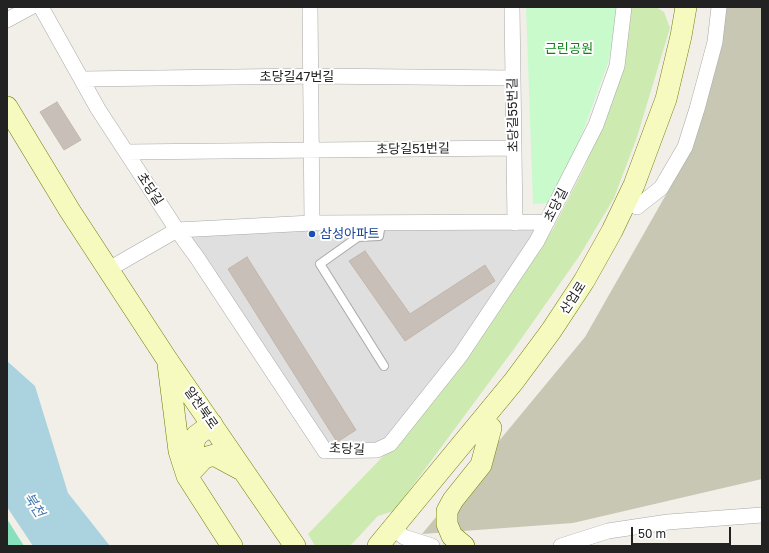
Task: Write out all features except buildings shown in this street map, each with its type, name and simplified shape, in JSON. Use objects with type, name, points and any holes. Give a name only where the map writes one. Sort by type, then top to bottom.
[{"type":"street","points":[[7,20],[31,7]]},
{"type":"street","name":"초당길","points":[[41,7],[98,109],[325,451],[377,450],[390,444],[460,356],[537,241],[596,125],[617,66],[624,7]]},
{"type":"street","points":[[310,7],[312,223]]},
{"type":"street","name":"초당길55번길","points":[[512,7],[514,223]]},
{"type":"street","name":"산업로","points":[[398,537],[551,331],[588,275],[612,231],[634,185],[666,99],[681,36],[686,7]]},
{"type":"street","name":"산업로","points":[[378,546],[398,537],[491,428],[568,330],[601,280],[649,182],[677,99],[694,42],[700,7]]},
{"type":"street","points":[[637,207],[661,188],[685,147],[715,42],[719,7]]},
{"type":"street","name":"초당길47번길","points":[[82,79],[310,76],[513,78]]},
{"type":"street","name":"알천북로","points":[[7,107],[70,210],[168,361],[246,472],[295,546]]},
{"type":"street","name":"초당길51번길","points":[[126,152],[514,148]]},
{"type":"street","points":[[109,269],[177,230],[312,223],[548,222]]},
{"type":"street","points":[[168,361],[179,451],[187,476],[232,546]]},
{"type":"street","points":[[187,476],[190,457],[196,436],[212,424]]},
{"type":"street","points":[[464,546],[452,536],[447,524],[447,511],[453,500],[481,465],[491,428]]},
{"type":"street","points":[[187,476],[204,458],[214,454],[246,472]]},
{"type":"street","points":[[563,546],[608,531],[661,523],[762,515]]},
{"type":"street","points":[[398,537],[432,546]]},
{"type":"lane","points":[[381,223],[379,236],[358,237],[320,264],[384,366]]},
{"type":"shaded area","points":[[727,7],[762,7],[762,479],[573,523],[422,534],[585,337],[684,163]]},
{"type":"shaded area","points":[[547,222],[390,444],[325,451],[177,230]]},
{"type":"green space","name":"근린공원","points":[[526,7],[621,7],[608,63],[571,161],[551,203],[533,204]]},
{"type":"green space","points":[[631,7],[656,7],[664,12],[670,28],[637,137],[614,198],[580,255],[519,342],[394,511],[378,516],[350,546],[315,546],[308,534],[391,448],[553,229],[585,166],[616,83]]},
{"type":"green space","points":[[7,519],[24,546],[7,546]]},
{"type":"water","name":"북천","points":[[7,361],[35,386],[68,493],[110,546],[33,546],[7,507]]},
{"type":"place","name":"삼성아파트","points":[[312,234]]}]
